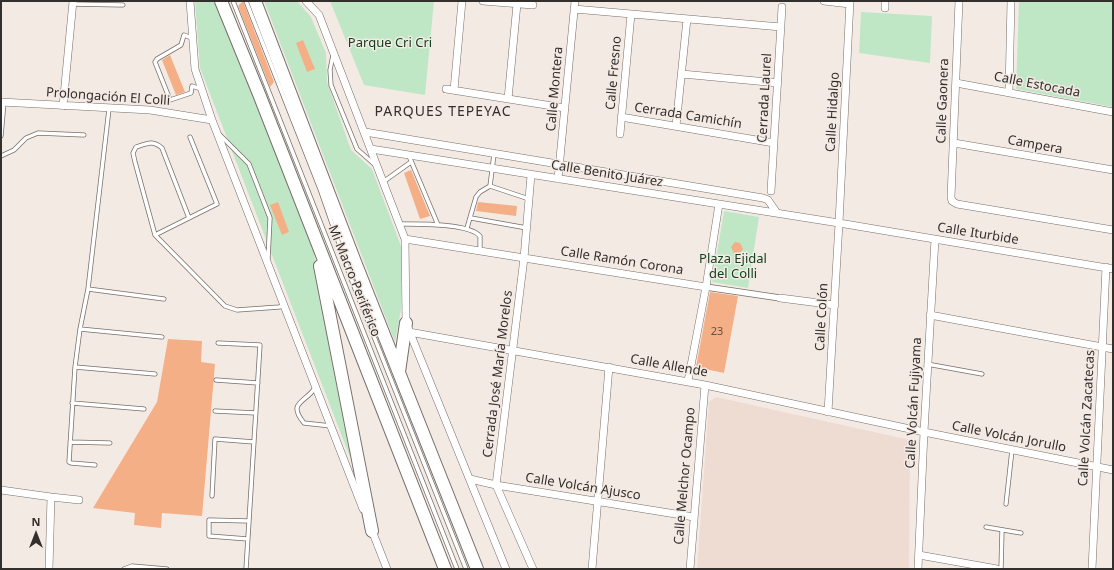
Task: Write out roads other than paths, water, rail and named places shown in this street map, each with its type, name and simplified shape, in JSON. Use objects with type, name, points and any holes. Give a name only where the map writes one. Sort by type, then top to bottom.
[{"type":"highway","points":[[222,1],[445,569]]},
{"type":"highway","points":[[255,1],[355,262],[477,569]]},
{"type":"highway","points":[[311,228],[324,286],[372,531]]},
{"type":"highway","points":[[399,373],[407,328]]},
{"type":"street","points":[[190,1],[195,69],[212,120],[387,569]]},
{"type":"street","points":[[306,1],[320,15],[400,224],[405,239],[407,328],[506,569]]},
{"type":"street","points":[[454,90],[462,1]]},
{"type":"street","points":[[482,1],[533,5]]},
{"type":"street","name":"Calle Montera","points":[[558,179],[575,1]]},
{"type":"street","points":[[824,1],[850,2]]},
{"type":"street","name":"Calle Gaonera","points":[[959,1],[952,201],[957,204],[1113,230]]},
{"type":"street","points":[[1008,92],[1011,1]]},
{"type":"street","points":[[63,106],[72,2]]},
{"type":"street","name":"Calle Hidalgo","points":[[840,223],[850,2]]},
{"type":"street","points":[[508,99],[517,4]]},
{"type":"street","name":"Cerrada Laurel","points":[[771,191],[782,7]]},
{"type":"street","points":[[574,9],[781,28]]},
{"type":"street","name":"Calle Fresno","points":[[620,134],[631,14]]},
{"type":"street","points":[[676,126],[687,19]]},
{"type":"street","points":[[682,74],[778,83]]},
{"type":"street","name":"Calle Estocada","points":[[956,82],[1113,112]]},
{"type":"street","points":[[446,89],[565,108]]},
{"type":"street","name":"Prolongación El Colli","points":[[2,102],[157,111],[212,120]]},
{"type":"street","name":"Cerrada Camichín","points":[[622,117],[774,143]]},
{"type":"street","name":"Calle Benito Juárez","points":[[365,132],[763,198],[768,200],[777,213]]},
{"type":"street","name":"Campera","points":[[954,143],[1113,170]]},
{"type":"street","name":"Calle Benito Juárez","points":[[371,149],[410,159],[492,168],[840,223]]},
{"type":"street","name":"Cerrada José María Morelos","points":[[496,485],[524,258],[531,175]]},
{"type":"street","points":[[688,381],[706,287],[719,204]]},
{"type":"street","name":"Calle Iturbide","points":[[840,223],[1110,268]]},
{"type":"street","name":"Calle Colón","points":[[828,412],[840,223]]},
{"type":"street","name":"Calle Ramón Corona","points":[[405,239],[706,287],[835,305]]},
{"type":"street","name":"Calle Volcán Fujiyama","points":[[918,569],[935,239]]},
{"type":"street","name":"Calle Volcán Zacatecas","points":[[1092,569],[1103,347],[1110,268]]},
{"type":"street","points":[[930,315],[1113,348]]},
{"type":"street","name":"Calle Allende","points":[[407,328],[512,350],[705,384],[924,432]]},
{"type":"street","points":[[592,569],[609,367]]},
{"type":"street","name":"Calle Melchor Ocampo","points":[[690,569],[705,384]]},
{"type":"street","name":"Calle Volcán Jorullo","points":[[924,432],[1113,470]]},
{"type":"street","name":"Calle Volcán Ajusco","points":[[470,480],[694,517]]},
{"type":"street","points":[[496,485],[533,569]]},
{"type":"street","points":[[1,490],[79,500]]},
{"type":"street","points":[[49,569],[51,497]]},
{"type":"street","points":[[919,555],[998,569]]},
{"type":"lane","name":"Mi Macro Periférico","points":[[233,1],[457,569]]},
{"type":"lane","name":"Mi Macro Periférico","points":[[246,1],[320,189],[352,281],[466,569]]},
{"type":"lane","points":[[72,2],[123,5]]},
{"type":"lane","points":[[192,38],[184,35],[181,45],[157,59],[155,62],[170,100],[191,93],[192,86],[202,90]]},
{"type":"lane","points":[[334,53],[330,70],[331,85],[357,149],[378,168]]},
{"type":"lane","points":[[1,136],[2,102]]},
{"type":"lane","points":[[95,465],[69,462],[75,367],[80,329],[88,289],[109,109]]},
{"type":"lane","points":[[217,132],[249,164],[270,218],[268,265]]},
{"type":"lane","points":[[1,156],[14,150],[26,138],[38,133],[84,135]]},
{"type":"lane","points":[[155,235],[217,204],[190,137]]},
{"type":"lane","points":[[189,218],[162,148],[157,144],[148,142],[136,146],[133,153],[155,235],[225,306],[237,310],[284,306]]},
{"type":"lane","points":[[490,186],[494,154]]},
{"type":"lane","points":[[383,182],[410,159],[438,225]]},
{"type":"lane","points":[[468,228],[476,197],[480,192],[490,186],[529,199]]},
{"type":"lane","points":[[471,218],[527,228]]},
{"type":"lane","points":[[400,224],[438,225],[468,228],[480,236],[480,251]]},
{"type":"lane","points":[[88,289],[164,299]]},
{"type":"lane","points":[[80,329],[162,337]]},
{"type":"lane","points":[[218,343],[260,345],[246,569]]},
{"type":"lane","points":[[928,364],[982,374]]},
{"type":"lane","points":[[75,367],[155,374]]},
{"type":"lane","points":[[216,380],[258,383]]},
{"type":"lane","points":[[316,387],[312,393],[298,405],[298,415],[304,423],[331,426]]},
{"type":"lane","points":[[72,403],[144,409]]},
{"type":"lane","points":[[215,411],[256,413]]},
{"type":"lane","points":[[212,496],[215,439],[254,442]]},
{"type":"lane","points":[[70,442],[110,443]]},
{"type":"lane","points":[[1006,504],[1012,450]]},
{"type":"lane","points":[[248,539],[209,536],[210,520],[249,521]]},
{"type":"lane","points":[[986,527],[1021,533]]},
{"type":"lane","points":[[1001,569],[1002,530]]},
{"type":"lane","points":[[124,569],[132,566],[167,569]]},
{"type":"district","name":"PARQUES TEPEYAC","points":[[443,112]]},
{"type":"park label","name":"Parque Cri Cri","points":[[390,43]]},
{"type":"park label","name":"Plaza Ejidal del Colli","points":[[733,266]]}]
